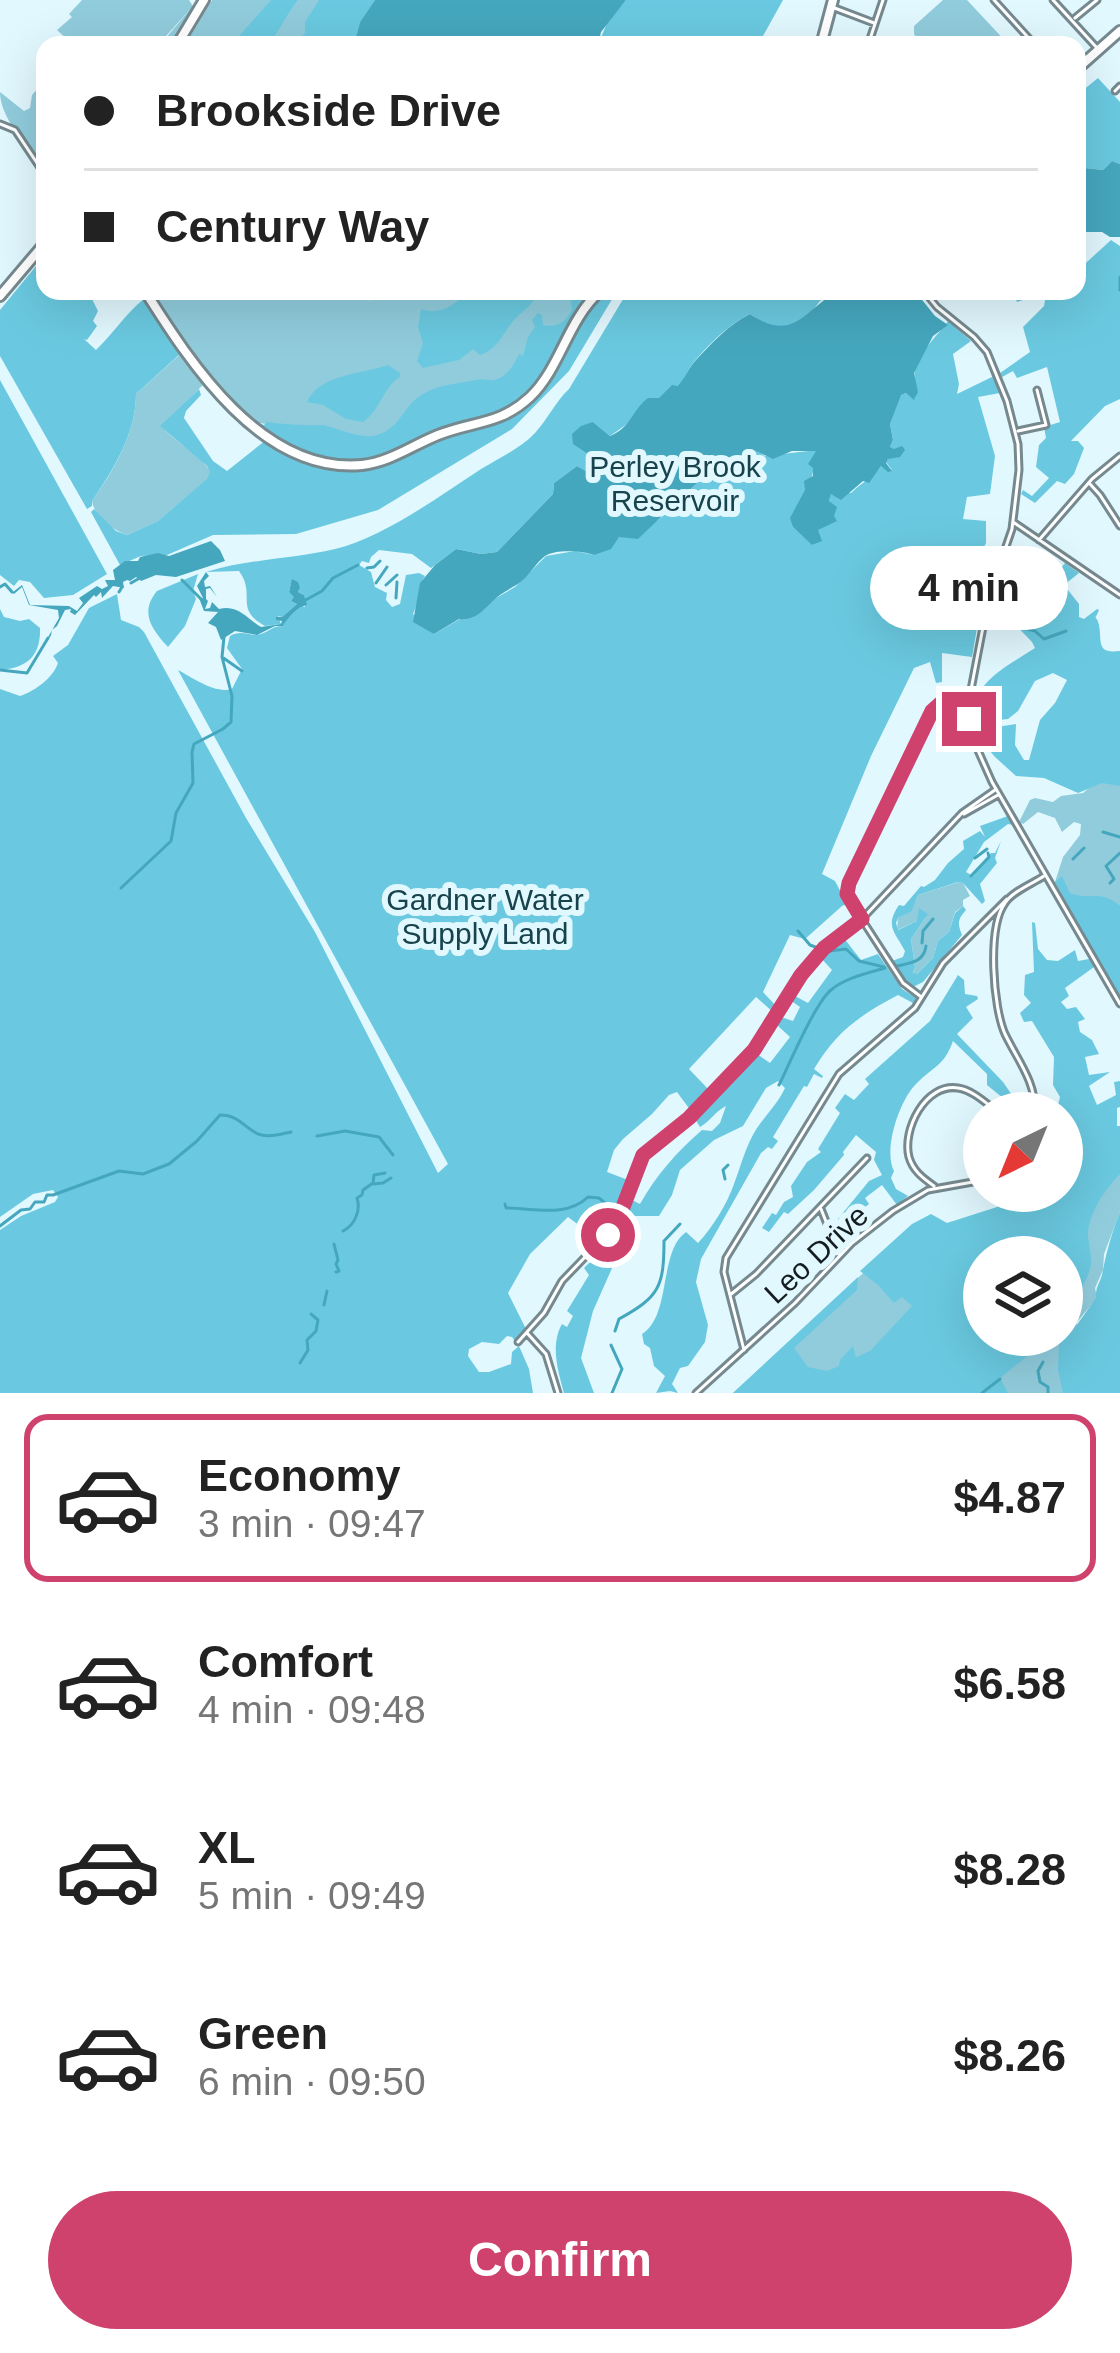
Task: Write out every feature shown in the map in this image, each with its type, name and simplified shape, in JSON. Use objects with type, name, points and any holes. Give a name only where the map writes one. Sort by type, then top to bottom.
[{"type":"street","points":[[182,36],[204,0]]},
{"type":"street","points":[[871,36],[883,0]]},
{"type":"street","points":[[994,0],[1027,36]]},
{"type":"street","points":[[1053,0],[1099,50]]},
{"type":"street","points":[[1072,21],[1096,0]]},
{"type":"street","points":[[823,36],[832,4],[875,23]]},
{"type":"street","points":[[1086,61],[1116,35],[1120,47]]},
{"type":"street","points":[[1115,91],[1120,86]]},
{"type":"street","points":[[0,124],[16,131],[36,160]]},
{"type":"street","points":[[0,296],[36,254]]},
{"type":"street","points":[[150,300],[174,339],[232,407],[300,455],[354,465],[387,458],[434,436],[493,421],[515,409],[543,381],[579,314],[592,300]]},
{"type":"street","points":[[931,300],[987,352],[1016,432],[1019,466],[1013,522],[990,591],[969,700],[973,740],[1120,1004]]},
{"type":"street","points":[[1016,432],[1046,425],[1037,390]]},
{"type":"street","points":[[1039,540],[1088,483],[1120,456]]},
{"type":"street","points":[[1088,483],[1120,526]]},
{"type":"street","points":[[1013,522],[1120,595]]},
{"type":"street","points":[[923,998],[903,983],[847,890],[928,716],[942,702],[969,700]]},
{"type":"street","points":[[518,1342],[546,1310],[562,1281],[608,1235],[643,1155],[689,1118],[754,1050],[801,975],[824,948],[862,919],[954,820],[998,792]]},
{"type":"street","points":[[744,1350],[725,1260],[831,1086],[843,1070],[910,1013],[943,963],[981,924],[1007,899],[1046,875]]},
{"type":"street","points":[[1007,899],[997,929],[996,1007],[1031,1092]]},
{"type":"street","points":[[981,924],[997,929]]},
{"type":"street","points":[[936,1188],[910,1161],[913,1126],[928,1097],[940,1090],[968,1092]]},
{"type":"street","points":[[730,1295],[867,1158]]},
{"type":"street","name":"Leo Drive","points":[[696,1393],[893,1211],[915,1196],[963,1184]]},
{"type":"street","points":[[821,1209],[839,1256]]},
{"type":"street","points":[[526,1333],[546,1354],[558,1393]]},
{"type":"shaded area","points":[[82,0],[189,0],[194,8],[177,36],[168,36],[192,7],[166,36],[64,36],[57,30],[72,17],[69,14]]},
{"type":"shaded area","points":[[212,0],[375,0],[356,36],[190,36]]},
{"type":"shaded area","points":[[375,0],[626,0],[600,36],[356,36]]},
{"type":"shaded area","points":[[943,0],[967,0],[1001,36],[915,36],[914,26]]},
{"type":"shaded area","points":[[36,90],[36,159],[9,121],[0,92],[24,111],[30,108]]},
{"type":"shaded area","points":[[1112,161],[1120,164],[1120,237],[1086,232],[1086,168],[1103,170]]},
{"type":"shaded area","points":[[154,300],[580,300],[564,323],[509,376],[372,439],[253,422],[208,380],[161,426],[206,466],[211,472],[208,479],[158,521],[127,535],[105,522],[92,501],[128,437],[136,394],[186,349]]},
{"type":"shaded area","name":"Perley Brook Reservoir","points":[[825,300],[922,300],[948,325],[933,336],[914,373],[918,392],[914,400],[906,393],[901,395],[890,424],[890,447],[905,450],[900,457],[888,459],[892,471],[881,466],[869,483],[863,481],[841,500],[831,494],[837,521],[818,530],[822,541],[812,545],[790,518],[805,490],[804,481],[813,476],[808,464],[816,451],[792,451],[773,459],[756,451],[723,467],[715,460],[638,539],[619,537],[611,549],[594,555],[570,551],[545,556],[522,581],[477,615],[459,619],[434,634],[413,622],[420,583],[435,565],[456,549],[497,552],[553,494],[554,483],[577,466],[586,471],[591,468],[594,458],[573,444],[572,434],[581,426],[593,422],[610,436],[617,432],[648,398],[659,398],[672,385],[677,386],[707,348],[750,314],[777,326],[806,315]]},
{"type":"shaded area","points":[[211,541],[225,561],[176,577],[127,580],[124,588],[113,586],[102,598],[101,592],[94,595],[75,615],[65,610],[52,630],[58,610],[29,605],[22,587],[14,594],[3,586],[5,584],[13,592],[22,585],[30,605],[69,606],[77,611],[83,603],[79,598],[97,586],[108,586],[105,580],[115,580],[113,570],[125,561],[158,553],[169,556]]},
{"type":"shaded area","points":[[206,572],[205,587],[210,586],[217,597],[206,589],[205,609],[212,602],[219,609],[237,610],[261,627],[281,624],[276,617],[297,604],[289,592],[292,579],[298,582],[298,592],[307,605],[283,626],[257,635],[235,631],[221,640],[216,627],[208,623],[218,612],[204,611],[199,598],[203,598],[197,586]]},
{"type":"shaded area","points":[[1120,762],[1120,999],[1055,882],[1081,824],[1074,822],[1062,832],[1055,818],[1038,812],[1023,824],[1019,822],[1030,800],[1053,802],[1083,793]]},
{"type":"shaded area","points":[[962,881],[970,896],[955,912],[933,958],[913,974],[911,939],[926,917],[897,930],[898,918],[912,910],[918,895]]},
{"type":"shaded area","points":[[1120,1172],[1120,1212],[1104,1254],[1097,1298],[1083,1315],[1083,1236],[963,1236],[963,1356],[1083,1356],[1083,1334],[1120,1393],[733,1393],[911,1229],[1008,1212],[1083,1212],[1083,1185]]},
{"type":"green space","points":[[271,0],[298,0],[274,36],[239,36]]},
{"type":"green space","points":[[319,0],[375,0],[356,36],[302,36]]},
{"type":"green space","points":[[626,0],[783,0],[763,36],[602,36]]},
{"type":"green space","points":[[1098,78],[1120,102],[1120,164],[1112,161],[1103,170],[1086,168],[1086,88]]},
{"type":"green space","points":[[1111,240],[1120,246],[1120,399],[1105,406],[1071,441],[1084,448],[1074,474],[1065,484],[1057,481],[1035,503],[1021,494],[1023,490],[1032,496],[1049,478],[1036,467],[1039,445],[1046,438],[1044,427],[1060,422],[1047,367],[1017,378],[1013,371],[1002,377],[1000,373],[1030,352],[1023,327],[1045,300],[1086,300],[1086,263]]},
{"type":"green space","points":[[36,266],[36,300],[92,300],[97,326],[84,339],[96,350],[146,300],[181,353],[136,394],[122,450],[87,509],[0,356],[0,310]]},
{"type":"green space","points":[[533,300],[486,352],[480,355],[473,349],[459,360],[423,368],[417,361],[423,343],[418,327],[421,309],[443,309],[455,303]]},
{"type":"green space","points":[[570,300],[587,300],[542,381],[521,402],[381,457],[345,461],[312,456],[253,422],[323,425],[357,435],[377,435],[431,390],[503,376],[519,354],[523,356],[538,313],[543,325],[557,325],[572,310]]},
{"type":"green space","points":[[594,300],[612,300],[569,371],[512,429],[378,510],[296,534],[213,535],[167,555],[141,556],[120,565],[91,512],[94,509],[116,531],[127,535],[158,521],[207,479],[207,466],[160,426],[199,389],[201,395],[184,418],[213,461],[227,471],[266,440],[307,461],[345,469],[363,467],[445,434],[502,420],[521,409],[547,381],[585,309]]},
{"type":"green space","name":"Gardner Water Supply Land","points":[[623,300],[822,300],[810,314],[788,327],[771,326],[750,314],[712,342],[680,383],[610,436],[593,422],[586,451],[594,459],[591,468],[586,471],[577,466],[554,483],[553,494],[497,552],[456,549],[431,568],[412,554],[379,550],[369,563],[362,561],[359,565],[371,572],[375,587],[387,593],[392,607],[400,604],[406,575],[425,576],[413,614],[434,634],[515,587],[546,556],[575,551],[594,555],[619,537],[645,529],[672,508],[715,460],[733,464],[756,450],[765,456],[817,450],[793,527],[813,545],[818,530],[834,516],[831,493],[851,493],[881,466],[892,470],[886,462],[894,450],[890,424],[900,395],[915,399],[918,362],[948,321],[971,341],[953,354],[957,394],[994,376],[1000,393],[978,397],[995,456],[990,494],[967,497],[963,519],[986,521],[986,543],[966,583],[981,590],[980,595],[962,604],[959,624],[977,628],[972,657],[942,653],[942,682],[936,683],[930,662],[914,668],[822,874],[835,881],[847,904],[805,939],[790,935],[763,992],[776,1006],[774,1013],[756,997],[689,1069],[710,1091],[691,1111],[677,1092],[669,1095],[614,1150],[607,1172],[628,1180],[618,1212],[599,1240],[568,1217],[530,1254],[508,1293],[526,1329],[515,1341],[507,1336],[499,1344],[482,1342],[469,1349],[468,1356],[479,1372],[489,1372],[511,1364],[512,1352],[519,1346],[533,1393],[0,1393],[0,1230],[58,1197],[53,1190],[33,1194],[0,1217],[0,689],[20,696],[43,683],[58,663],[53,656],[68,645],[89,608],[117,594],[121,620],[144,632],[315,932],[438,1173],[448,1164],[178,670],[211,687],[232,689],[242,669],[227,648],[230,636],[261,634],[283,626],[288,616],[305,607],[300,588],[291,584],[289,592],[295,597],[291,601],[297,604],[278,616],[281,624],[265,626],[247,607],[239,571],[206,572],[319,552],[372,536],[517,448],[569,389]]},
{"type":"green space","points":[[388,365],[400,377],[363,422],[307,402],[331,380]]},
{"type":"green space","points":[[0,380],[107,574],[73,595],[44,598],[30,582],[19,580],[14,586],[0,575]]},
{"type":"green space","points":[[1065,563],[1079,573],[1064,585],[1079,604],[1079,617],[1099,610],[1102,646],[1120,651],[1120,786],[1102,783],[1078,793],[1044,778],[1016,776],[973,731],[973,723],[991,728],[1016,724],[1015,745],[1024,760],[1029,760],[1040,720],[1067,680],[1053,673],[1035,681],[1008,719],[990,721],[972,713],[987,682],[1035,648],[991,600],[1012,604],[1020,591],[1013,585],[1022,566],[1047,584]]},
{"type":"green space","points":[[198,574],[193,591],[196,599],[185,626],[168,647],[150,620],[149,606],[157,591]]},
{"type":"green space","points":[[0,609],[4,617],[29,619],[40,628],[31,659],[0,670]]},
{"type":"green space","points":[[1008,816],[1013,825],[984,842],[966,872],[973,876],[1001,841],[997,863],[980,884],[982,904],[958,882],[918,895],[912,911],[898,918],[898,930],[917,921],[919,908],[928,914],[911,939],[913,973],[917,974],[933,958],[955,913],[963,906],[966,910],[959,921],[962,935],[923,982],[911,988],[892,961],[905,951],[893,928],[895,912],[921,886],[935,880],[964,849],[963,841],[980,831],[985,837],[980,826]]},
{"type":"green space","points":[[1062,876],[1070,893],[1107,898],[1120,906],[1120,999],[1055,882]]},
{"type":"green space","points":[[1032,922],[1038,949],[1047,960],[1058,961],[1075,950],[1078,961],[1089,959],[1094,967],[1065,988],[1069,996],[1061,1002],[1067,1009],[1076,1007],[1085,1019],[1078,1022],[1080,1032],[1092,1040],[1099,1054],[1085,1057],[1089,1075],[1110,1072],[1089,1086],[1097,1105],[1116,1095],[1114,1082],[1120,1081],[1120,1174],[1091,1217],[1090,1267],[1083,1284],[1083,1236],[963,1236],[963,1356],[1028,1356],[1000,1378],[1008,1393],[733,1393],[858,1277],[857,1290],[794,1348],[808,1367],[827,1371],[839,1366],[853,1346],[856,1357],[870,1351],[912,1306],[902,1297],[894,1303],[860,1271],[912,1224],[931,1214],[947,1223],[981,1212],[1083,1212],[1083,1092],[1057,1092],[1054,1057],[1032,1021],[1024,1022],[1020,1013],[1031,1003],[1024,995],[1025,975],[1034,972]]},
{"type":"green space","points":[[843,937],[861,960],[878,954],[902,989],[916,998],[913,1003],[898,995],[872,1010],[822,1056],[814,1069],[822,1078],[814,1074],[804,1086],[773,1137],[778,1141],[761,1153],[701,1259],[696,1282],[708,1325],[705,1342],[688,1366],[680,1368],[672,1384],[678,1393],[656,1393],[665,1376],[654,1366],[642,1334],[658,1313],[677,1241],[686,1232],[698,1243],[714,1223],[753,1135],[785,1088],[778,1081],[766,1088],[743,1126],[714,1140],[680,1170],[659,1216],[626,1216],[632,1200],[640,1204],[684,1147],[702,1130],[712,1131],[720,1123],[726,1106],[700,1127],[695,1119],[757,1054],[770,1063],[790,1037],[777,1025],[781,1017],[793,1021],[800,1007],[790,1000],[793,995],[808,1003],[832,970],[821,958]]},
{"type":"green space","points":[[958,975],[964,980],[965,994],[978,999],[966,1007],[973,1018],[957,1034],[1010,1092],[996,1092],[987,1085],[987,1074],[953,1041],[942,1061],[910,1091],[895,1126],[891,1178],[896,1189],[908,1196],[897,1205],[882,1185],[865,1198],[869,1204],[843,1225],[838,1219],[869,1181],[882,1175],[874,1160],[876,1152],[856,1135],[814,1190],[788,1214],[784,1212],[769,1232],[762,1228],[793,1197],[791,1186],[807,1162],[821,1152],[818,1149],[840,1113],[835,1108],[845,1094],[854,1100],[869,1084],[865,1079],[930,1021]]},
{"type":"green space","points":[[1120,1212],[1120,1393],[1063,1393],[1059,1356],[1083,1356],[1083,1316],[1096,1298]]},
{"type":"green space","points":[[623,1221],[629,1230],[593,1311],[581,1358],[594,1393],[564,1393],[556,1358],[558,1332],[573,1316],[567,1311],[589,1275],[584,1268],[613,1240]]},
{"type":"waterway","points":[[1120,277],[1120,290]]},
{"type":"waterway","points":[[367,568],[380,561]]},
{"type":"waterway","points":[[302,602],[358,565]]},
{"type":"waterway","points":[[376,583],[387,567]]},
{"type":"waterway","points":[[955,572],[965,584],[985,594]]},
{"type":"waterway","points":[[386,585],[397,575]]},
{"type":"waterway","points":[[131,583],[138,579]]},
{"type":"waterway","points":[[182,580],[202,600]]},
{"type":"waterway","points":[[396,598],[397,582]]},
{"type":"waterway","points":[[0,587],[5,584],[12,592]]},
{"type":"waterway","points":[[119,592],[122,587]]},
{"type":"waterway","points":[[992,599],[1019,627],[1044,639],[1066,631]]},
{"type":"waterway","points":[[224,637],[222,657],[242,671]]},
{"type":"waterway","points":[[0,670],[27,673],[48,638]]},
{"type":"waterway","points":[[121,888],[171,841],[176,813],[193,783],[194,744],[231,722],[232,696],[222,657]]},
{"type":"waterway","points":[[1103,832],[1120,837]]},
{"type":"waterway","points":[[1073,859],[1084,848]]},
{"type":"waterway","points":[[975,858],[987,849]]},
{"type":"waterway","points":[[971,876],[988,853]]},
{"type":"waterway","points":[[1110,883],[1114,879],[1106,866],[1120,853]]},
{"type":"waterway","points":[[922,943],[923,931],[933,919]]},
{"type":"waterway","points":[[798,931],[818,948]]},
{"type":"waterway","points":[[897,966],[920,959],[926,946]]},
{"type":"waterway","points":[[829,951],[846,949],[859,961],[884,967]]},
{"type":"waterway","points":[[779,1085],[810,1020],[831,990],[885,968]]},
{"type":"waterway","points":[[0,1226],[35,1202],[44,1202],[47,1195],[119,1171],[143,1174],[169,1164],[220,1115],[262,1135],[291,1132]]},
{"type":"waterway","points":[[317,1136],[345,1131],[379,1137],[393,1155]]},
{"type":"waterway","points":[[725,1179],[723,1170],[728,1165]]},
{"type":"waterway","points":[[343,1231],[356,1217],[357,1198],[373,1183],[374,1175],[385,1173]]},
{"type":"waterway","points":[[374,1184],[391,1178]]},
{"type":"waterway","points":[[505,1204],[506,1208],[560,1210],[588,1197],[599,1198],[624,1219]]},
{"type":"waterway","points":[[615,1331],[619,1319],[656,1289],[663,1270],[664,1241],[680,1224]]},
{"type":"waterway","points":[[334,1244],[336,1272]]},
{"type":"waterway","points":[[324,1305],[327,1291]]},
{"type":"waterway","points":[[300,1363],[308,1350],[307,1340],[316,1331],[318,1320],[311,1314]]},
{"type":"waterway","points":[[611,1345],[622,1369],[612,1393]]},
{"type":"waterway","points":[[1043,1362],[1038,1371],[1048,1393]]},
{"type":"waterway","points":[[982,1393],[1000,1379]]},
{"type":"route","points":[[608,1235],[643,1155],[689,1118],[754,1050],[801,975],[824,948],[862,919],[847,894],[849,883],[932,711],[942,702],[969,700],[969,719]]}]
